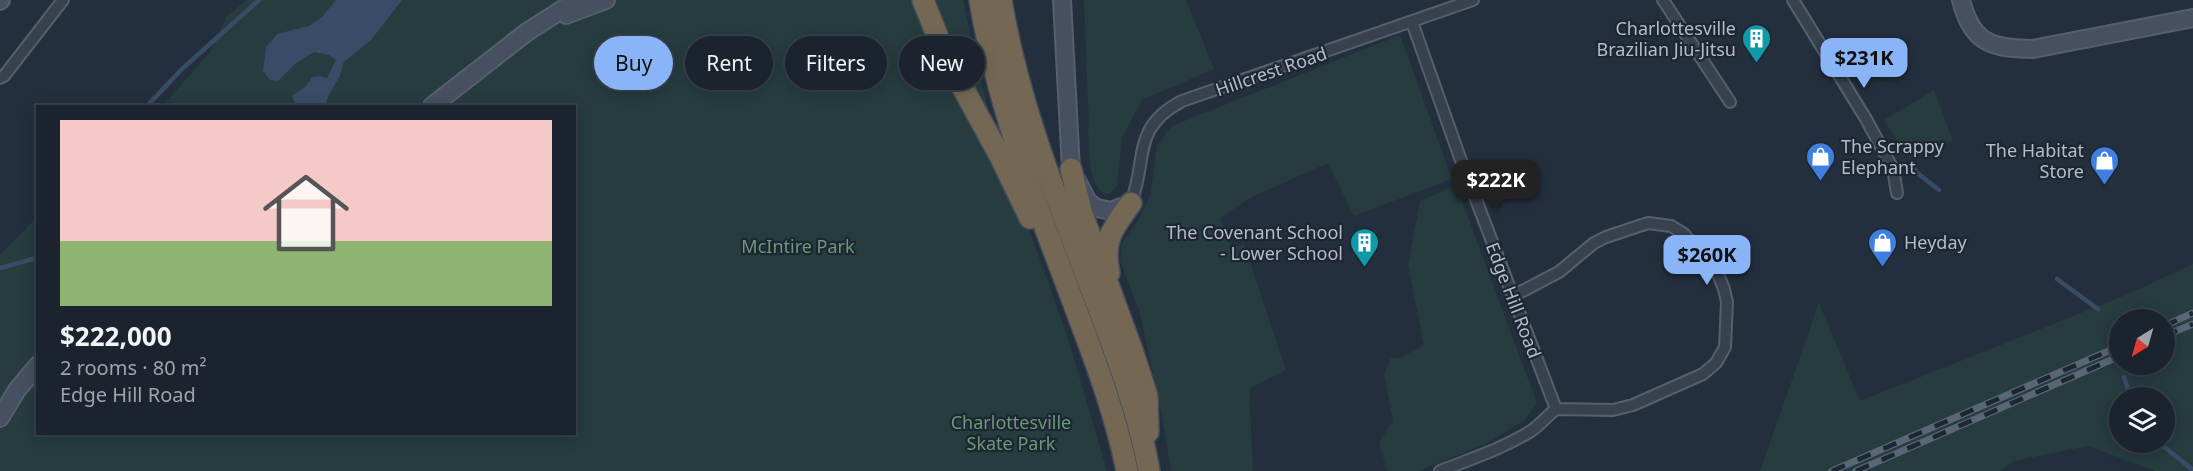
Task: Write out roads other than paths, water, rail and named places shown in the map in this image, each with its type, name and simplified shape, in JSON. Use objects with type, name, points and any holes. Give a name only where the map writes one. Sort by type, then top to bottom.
[{"type":"highway","points":[[923,0],[945,55],[1000,156],[1038,234],[1056,258]]},
{"type":"highway","points":[[980,0],[993,66],[1022,161],[1106,393],[1127,471]]},
{"type":"highway","points":[[1001,0],[1009,44],[1032,129],[1111,341],[1149,468]]},
{"type":"highway","points":[[1071,169],[1080,211],[1147,396],[1149,468]]},
{"type":"highway","points":[[1118,312],[1108,267],[1108,245],[1111,231],[1131,203]]},
{"type":"main road","points":[[433,105],[527,32],[577,0]]},
{"type":"main road","points":[[527,32],[606,0]]},
{"type":"main road","points":[[1062,0],[1071,169],[1088,202],[1097,208],[1111,211],[1131,203]]},
{"type":"main road","points":[[1961,0],[1965,16],[1972,28],[1984,40],[2006,48],[2033,49],[2193,18]]},
{"type":"main road","points":[[0,418],[17,390],[36,367]]},
{"type":"street","points":[[0,78],[4,76],[63,0]]},
{"type":"street","name":"Hillcrest Road","points":[[1131,203],[1137,186],[1144,139],[1151,126],[1166,110],[1182,101],[1473,0]]},
{"type":"street","points":[[1663,0],[1730,102]]},
{"type":"street","points":[[1793,0],[1866,119],[1893,169],[1897,193]]},
{"type":"street","name":"Edge Hill Road","points":[[1412,22],[1459,155],[1556,409]]},
{"type":"street","points":[[1440,471],[1481,456],[1512,441],[1533,429],[1556,409],[1613,410],[1633,405],[1703,374],[1716,363],[1725,347],[1727,302],[1718,274],[1684,234],[1671,226],[1648,223],[1606,237],[1594,243],[1559,272],[1513,296]]},
{"type":"water","points":[[336,0],[402,0],[371,40],[343,63],[326,105],[296,105],[292,96],[306,86],[312,77],[327,78],[336,60],[329,55],[314,52],[296,63],[278,81],[270,80],[263,71],[266,47],[277,34],[309,26],[322,17]]},
{"type":"waterway","points":[[148,105],[182,69],[259,0]]},
{"type":"waterway","points":[[1914,168],[1939,190]]},
{"type":"waterway","points":[[0,268],[36,257]]},
{"type":"waterway","points":[[2057,279],[2098,309]]},
{"type":"waterway","points":[[2124,377],[2127,387]]},
{"type":"waterway","points":[[2172,453],[2193,470]]},
{"type":"railway","points":[[2175,321],[2193,313]]},
{"type":"railway","points":[[2175,331],[2193,324]]},
{"type":"railway","points":[[1832,471],[2109,351]]},
{"type":"railway","points":[[1856,471],[2109,361]]},
{"type":"place","name":"Charlottesville Brazilian Jiu-Jitsu","points":[[1757,64]]},
{"type":"place","name":"The Scrappy Elephant","points":[[1820,182]]},
{"type":"place","name":"The Habitat Store","points":[[2105,186]]},
{"type":"place","name":"The Covenant School - Lower School","points":[[1364,268]]},
{"type":"place","name":"Heyday","points":[[1883,268]]},
{"type":"park label","name":"McIntire Park","points":[[798,246]]},
{"type":"park label","name":"Charlottesville Skate Park","points":[[1011,432]]}]
